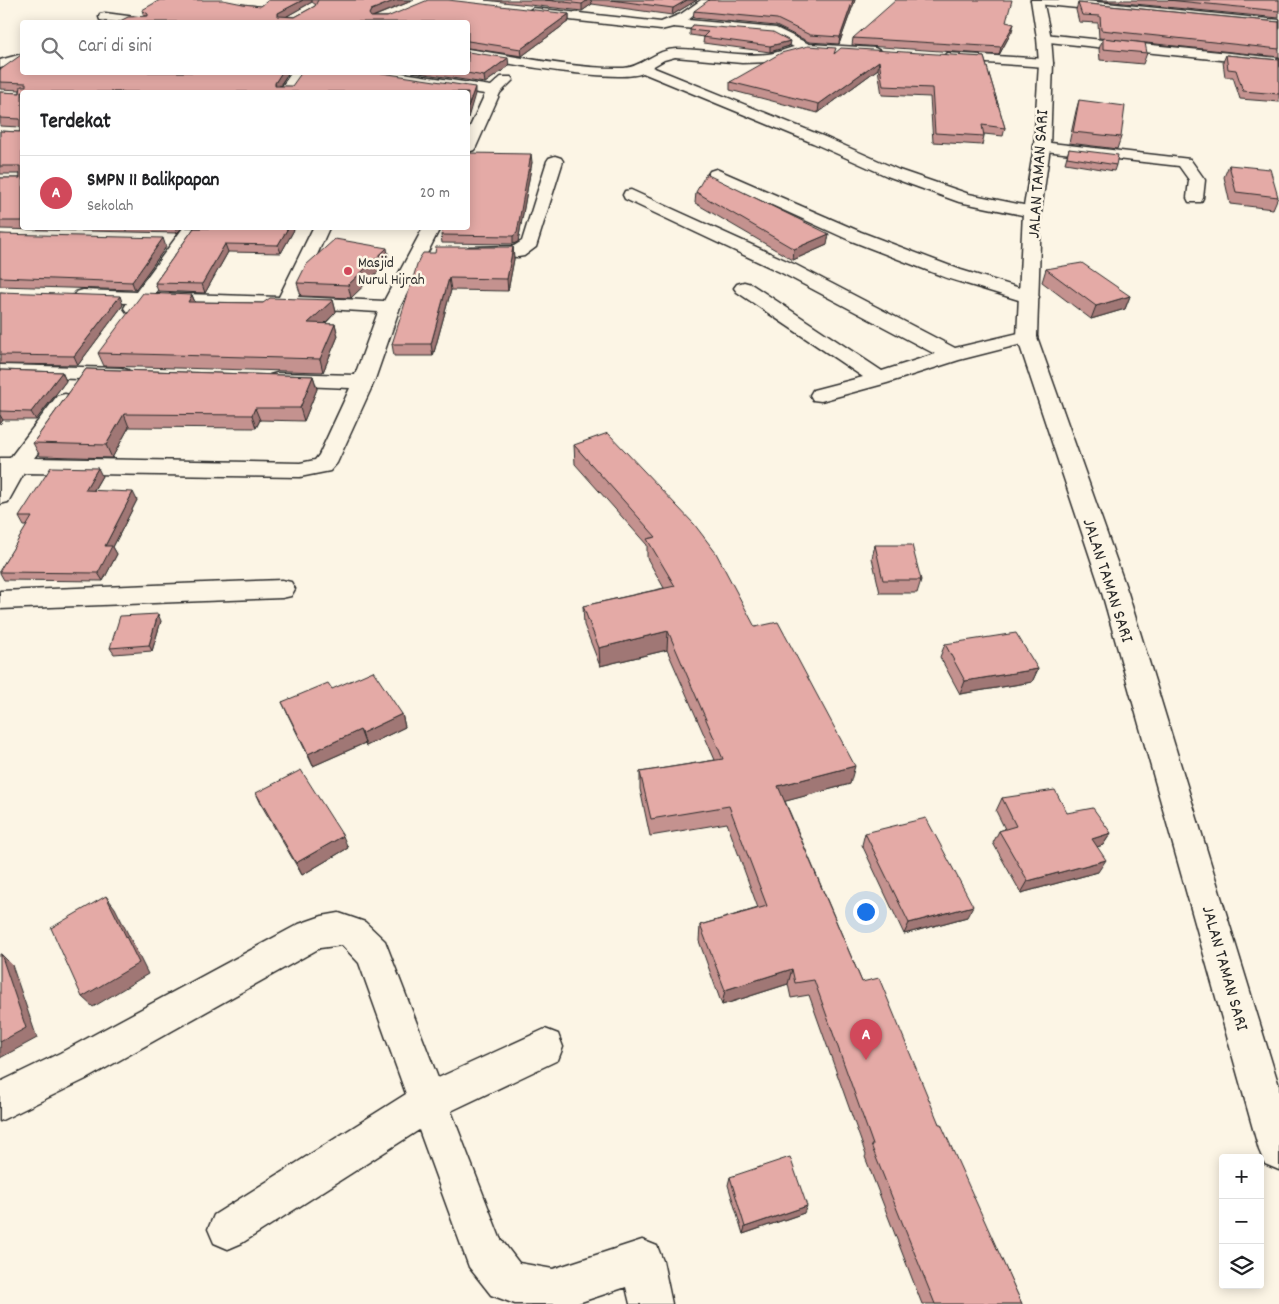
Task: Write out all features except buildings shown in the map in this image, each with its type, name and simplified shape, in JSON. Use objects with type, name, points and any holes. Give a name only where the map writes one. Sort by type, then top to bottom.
[{"type":"street","points":[[519,10],[662,26],[672,23],[700,8],[708,0]]},
{"type":"street","points":[[1037,0],[1278,19]]},
{"type":"street","name":"JALAN TAMAN SARI","points":[[1037,0],[1045,50],[1042,147],[1032,212],[1027,338],[1115,593],[1279,1150]]},
{"type":"street","points":[[1170,0],[1176,12]]},
{"type":"street","points":[[594,18],[606,9]]},
{"type":"street","points":[[105,17],[128,20]]},
{"type":"street","points":[[672,23],[776,32],[806,48]]},
{"type":"street","points":[[470,53],[588,70],[623,72],[643,68],[659,57],[675,53],[742,59],[771,58],[806,48],[893,53]]},
{"type":"street","points":[[931,56],[1045,50],[1279,62]]},
{"type":"street","points":[[0,57],[20,58]]},
{"type":"street","points":[[0,64],[20,59]]},
{"type":"street","points":[[470,143],[494,91],[526,62]]},
{"type":"street","points":[[643,68],[902,176],[965,198],[1032,212]]},
{"type":"street","points":[[287,90],[298,75]]},
{"type":"street","points":[[380,75],[494,91]]},
{"type":"street","points":[[390,90],[397,78]]},
{"type":"street","points":[[1042,147],[1184,162],[1197,180],[1195,198]]},
{"type":"street","points":[[458,251],[518,252],[530,243],[556,161]]},
{"type":"street","points":[[716,174],[873,243],[954,274],[1029,298]]},
{"type":"street","points":[[631,195],[789,269],[952,355]]},
{"type":"street","points":[[286,303],[319,230]]},
{"type":"street","points":[[8,466],[300,470],[322,466],[329,458],[363,382],[390,307],[431,250],[431,230]]},
{"type":"street","points":[[125,320],[142,298],[179,236]]},
{"type":"street","points":[[744,288],[880,379]]},
{"type":"street","points":[[66,295],[390,307]]},
{"type":"street","points":[[821,395],[880,379],[952,355],[1027,338]]},
{"type":"street","points":[[0,496],[8,466],[102,351]]},
{"type":"street","points":[[0,371],[145,375]]},
{"type":"street","points":[[254,378],[363,382]]},
{"type":"street","points":[[0,600],[282,589]]},
{"type":"street","points":[[0,1102],[73,1066],[311,935],[331,928],[347,930],[360,937],[372,953],[484,1252],[506,1280],[527,1287],[553,1290],[642,1261],[651,1304]]},
{"type":"street","points":[[228,1229],[428,1102],[545,1047]]},
{"type":"place","name":"Masjid Nurul Hijrah","points":[[348,271]]},
{"type":"place","name":"SMPN 11 Balikpapan","points":[[866,1060]]}]
